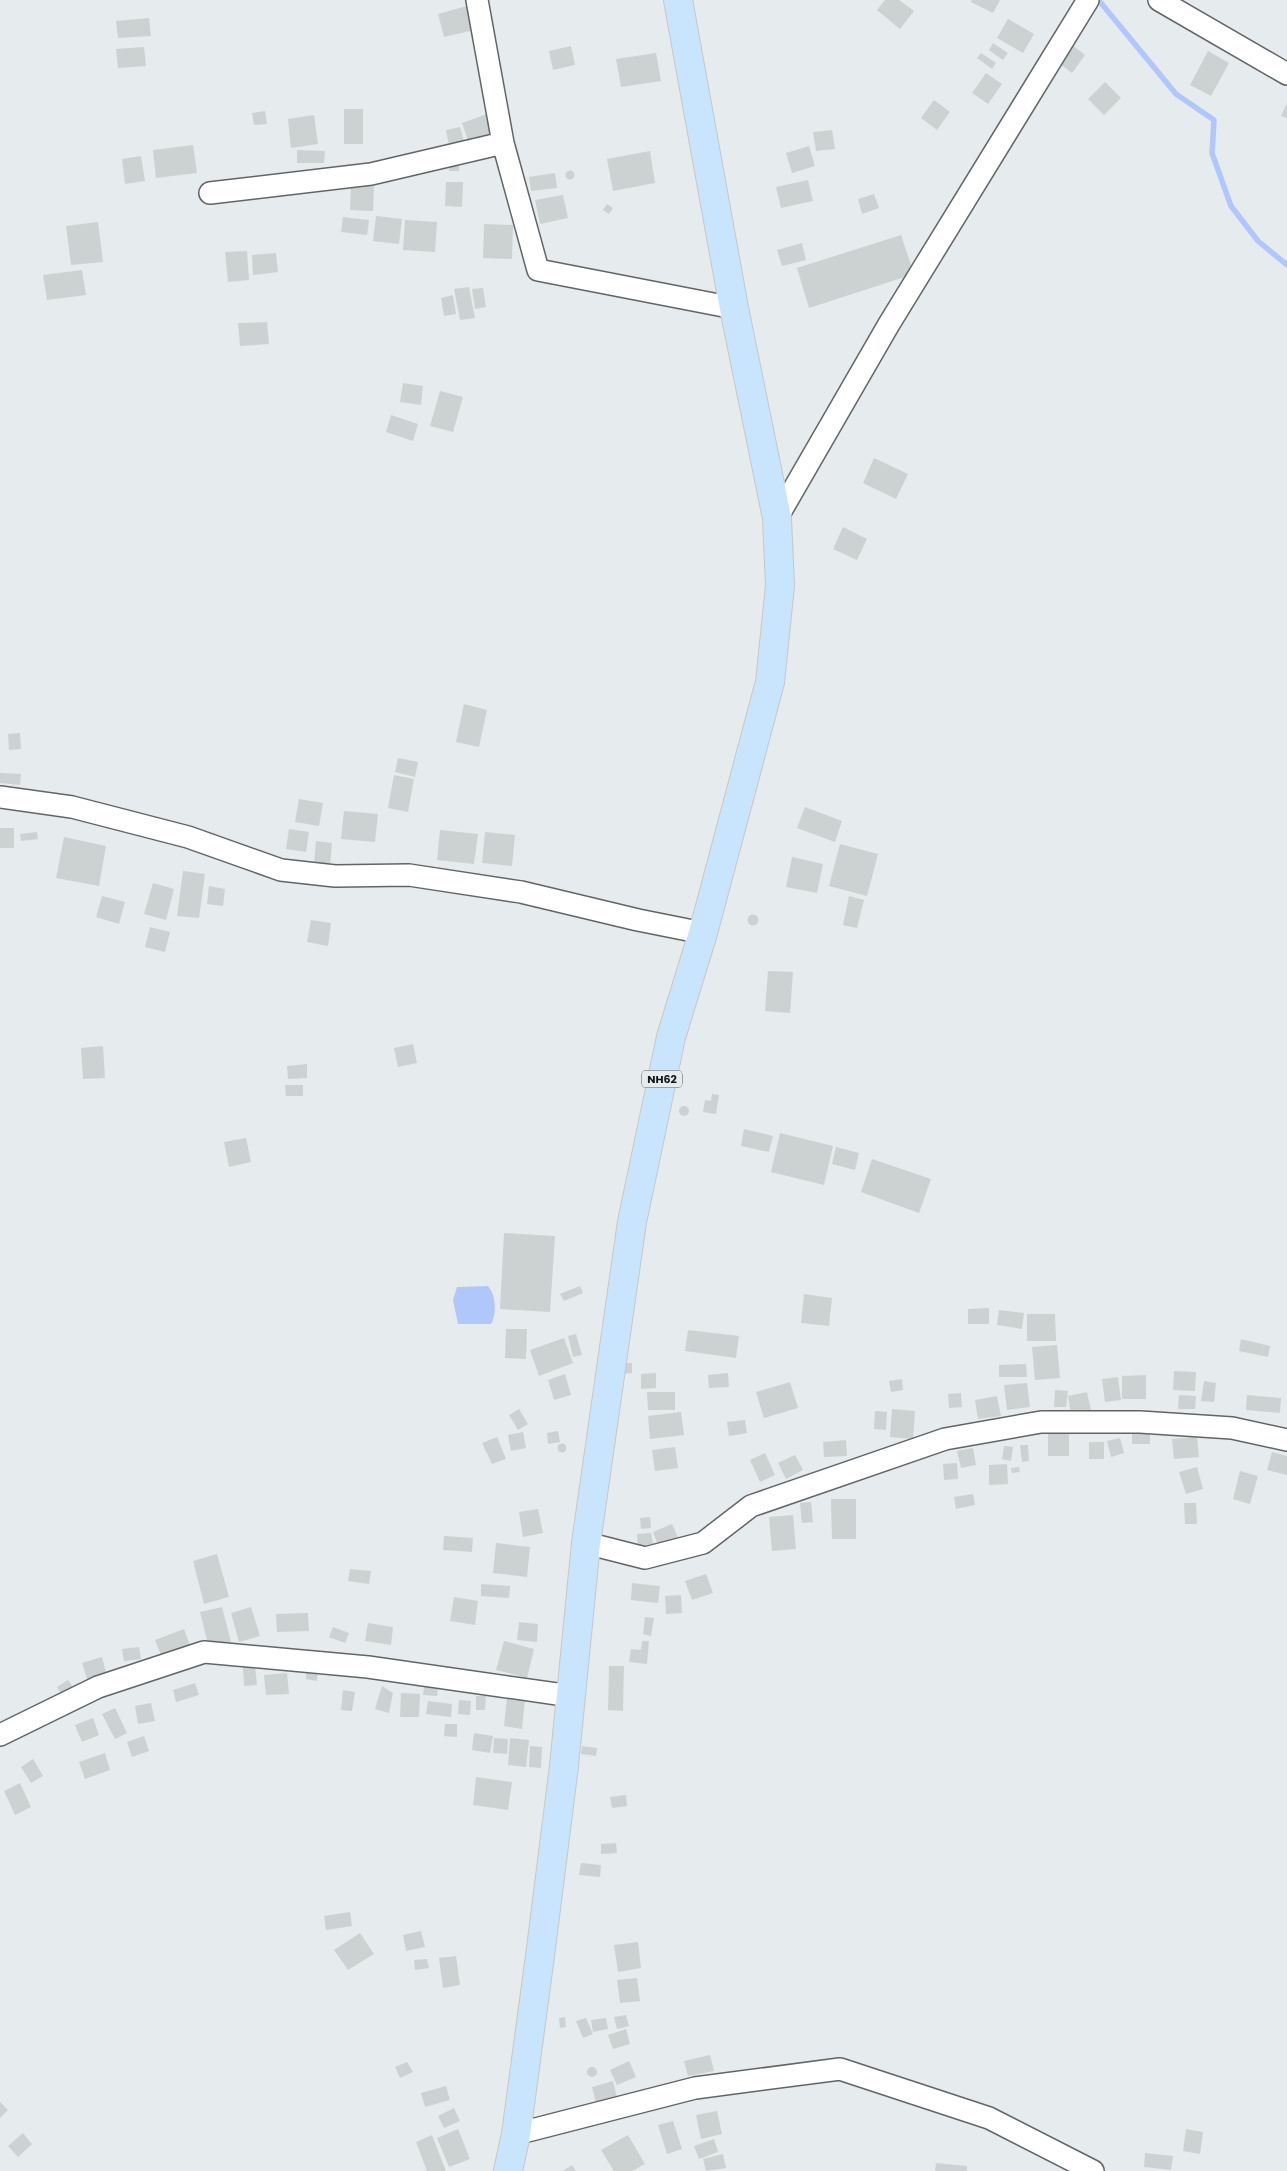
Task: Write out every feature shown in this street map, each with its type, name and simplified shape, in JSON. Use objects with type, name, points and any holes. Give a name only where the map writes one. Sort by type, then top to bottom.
[{"type":"main road","name":"NH62","points":[[508,2171],[516,2134],[540,1956],[571,1696],[586,1543],[632,1222],[671,1037],[703,933],[770,682],[780,586],[777,518],[734,308],[678,0]]},
{"type":"street","points":[[477,0],[503,143],[538,270],[734,308]]},
{"type":"street","points":[[777,518],[889,324],[1088,0]]},
{"type":"street","points":[[1160,0],[1287,74]]},
{"type":"street","points":[[210,193],[371,174],[503,143]]},
{"type":"street","points":[[0,797],[82,809],[188,837],[282,870],[336,876],[409,874],[521,892],[638,920],[703,933]]},
{"type":"street","points":[[586,1543],[645,1558],[703,1544],[751,1506],[946,1439],[1041,1422],[1140,1422],[1232,1428],[1287,1440]]},
{"type":"street","points":[[0,1736],[98,1687],[204,1652],[368,1668],[571,1696]]},
{"type":"street","points":[[516,2134],[695,2088],[840,2069],[989,2118],[1092,2171]]},
{"type":"water","points":[[488,1286],[493,1294],[495,1305],[491,1324],[458,1324],[453,1300],[457,1287]]},
{"type":"building","points":[[885,0],[899,0],[914,11],[900,29],[877,10]]},
{"type":"building","points":[[972,0],[1000,0],[993,13],[971,2]]},
{"type":"building","points":[[467,6],[474,30],[444,37],[438,14]]},
{"type":"building","points":[[149,18],[151,36],[118,38],[116,21]]},
{"type":"building","points":[[1008,19],[1034,34],[1023,53],[997,38]]},
{"type":"building","points":[[993,43],[1008,53],[1003,60],[989,50]]},
{"type":"building","points":[[1072,45],[1085,55],[1072,73],[1059,63]]},
{"type":"building","points":[[571,46],[575,65],[553,70],[549,51]]},
{"type":"building","points":[[144,47],[146,66],[118,68],[116,49]]},
{"type":"building","points":[[1208,51],[1229,63],[1211,96],[1190,85]]},
{"type":"building","points":[[656,53],[661,81],[621,87],[616,59]]},
{"type":"building","points":[[981,53],[996,63],[992,69],[977,58]]},
{"type":"building","points":[[986,73],[1002,84],[988,104],[972,93]]},
{"type":"building","points":[[1105,82],[1121,98],[1104,115],[1088,99]]},
{"type":"building","points":[[934,100],[950,112],[937,130],[921,118]]},
{"type":"building","points":[[1287,103],[1287,118],[1281,116]]},
{"type":"building","points":[[344,109],[363,109],[363,144],[344,144]]},
{"type":"building","points":[[265,111],[267,124],[254,125],[252,113]]},
{"type":"building","points":[[487,114],[494,134],[469,143],[462,123]]},
{"type":"building","points":[[314,115],[318,144],[291,148],[288,119]]},
{"type":"building","points":[[460,127],[464,141],[449,145],[446,130]]},
{"type":"building","points":[[832,130],[835,149],[816,151],[813,132]]},
{"type":"building","points":[[193,145],[197,173],[156,178],[153,150]]},
{"type":"building","points":[[809,146],[815,166],[792,173],[786,153]]},
{"type":"building","points":[[297,150],[325,151],[324,163],[297,163]]},
{"type":"building","points":[[650,151],[655,183],[613,191],[607,159]]},
{"type":"building","points":[[141,156],[145,181],[125,184],[122,159]]},
{"type":"building","points":[[449,162],[459,162],[459,171],[449,171]]},
{"type":"building","points":[[570,170],[575,175],[570,180],[565,175]]},
{"type":"building","points":[[555,173],[557,188],[531,191],[529,177]]},
{"type":"building","points":[[808,180],[813,201],[781,208],[776,187]]},
{"type":"building","points":[[446,182],[463,182],[462,207],[445,206]]},
{"type":"building","points":[[351,185],[374,186],[373,211],[350,210]]},
{"type":"building","points":[[874,194],[879,208],[862,214],[858,199]]},
{"type":"building","points":[[563,195],[568,218],[540,224],[535,200]]},
{"type":"building","points":[[607,204],[613,208],[609,214],[603,210]]},
{"type":"building","points":[[376,216],[402,219],[399,244],[373,241]]},
{"type":"building","points":[[343,217],[369,220],[367,235],[341,232]]},
{"type":"building","points":[[405,220],[437,222],[435,252],[403,250]]},
{"type":"building","points":[[98,222],[103,262],[71,265],[66,226]]},
{"type":"building","points":[[484,224],[513,225],[512,259],[483,258]]},
{"type":"building","points":[[901,235],[914,274],[809,308],[797,268]]},
{"type":"building","points":[[802,243],[806,260],[782,266],[777,250]]},
{"type":"building","points":[[247,251],[249,280],[228,282],[225,252]]},
{"type":"building","points":[[276,253],[278,272],[253,275],[252,255]]},
{"type":"building","points":[[82,270],[86,295],[47,300],[43,275]]},
{"type":"building","points":[[469,287],[475,318],[460,320],[454,289]]},
{"type":"building","points":[[483,288],[486,307],[475,309],[472,289]]},
{"type":"building","points":[[453,295],[456,314],[444,316],[441,298]]},
{"type":"building","points":[[267,322],[269,344],[240,346],[238,323]]},
{"type":"building","points":[[403,383],[423,386],[421,405],[400,402]]},
{"type":"building","points":[[440,391],[463,397],[453,432],[430,426]]},
{"type":"building","points":[[391,415],[418,424],[413,441],[386,432]]},
{"type":"building","points":[[874,458],[908,474],[896,499],[863,483]]},
{"type":"building","points":[[843,527],[867,539],[857,560],[833,549]]},
{"type":"building","points":[[464,704],[487,710],[479,747],[456,742]]},
{"type":"building","points":[[20,733],[21,749],[9,750],[8,734]]},
{"type":"building","points":[[398,758],[418,762],[415,777],[395,772]]},
{"type":"building","points":[[0,773],[21,774],[20,785],[0,783]]},
{"type":"building","points":[[394,775],[414,779],[408,812],[388,808]]},
{"type":"building","points":[[299,799],[323,803],[319,826],[295,822]]},
{"type":"building","points":[[805,807],[842,821],[835,842],[797,828]]},
{"type":"building","points":[[344,811],[378,814],[375,842],[341,839]]},
{"type":"building","points":[[0,828],[14,828],[14,848],[0,848]]},
{"type":"building","points":[[289,829],[309,832],[306,852],[286,849]]},
{"type":"building","points":[[440,830],[478,834],[474,864],[437,860]]},
{"type":"building","points":[[37,832],[38,839],[21,841],[20,834]]},
{"type":"building","points":[[485,832],[515,835],[512,866],[482,863]]},
{"type":"building","points":[[64,837],[106,846],[99,886],[56,878]]},
{"type":"building","points":[[316,841],[332,843],[330,867],[314,865]]},
{"type":"building","points":[[840,844],[878,854],[867,896],[829,886]]},
{"type":"building","points":[[792,857],[823,864],[817,893],[786,887]]},
{"type":"building","points":[[183,871],[205,874],[199,918],[177,916]]},
{"type":"building","points":[[153,883],[174,889],[166,920],[144,914]]},
{"type":"building","points":[[209,886],[225,889],[223,906],[207,904]]},
{"type":"building","points":[[102,896],[125,902],[119,924],[96,917]]},
{"type":"building","points":[[849,896],[864,900],[857,928],[843,925]]},
{"type":"building","points":[[753,914],[759,920],[753,926],[747,920]]},
{"type":"building","points":[[311,920],[331,923],[328,946],[307,942]]},
{"type":"building","points":[[150,927],[170,932],[165,952],[145,947]]},
{"type":"building","points":[[768,971],[793,972],[790,1013],[765,1011]]},
{"type":"building","points":[[413,1044],[417,1063],[398,1067],[394,1048]]},
{"type":"building","points":[[103,1046],[105,1078],[83,1079],[81,1048]]},
{"type":"building","points":[[307,1064],[307,1078],[288,1079],[287,1066]]},
{"type":"building","points":[[285,1085],[303,1085],[303,1096],[286,1096]]},
{"type":"building","points":[[712,1094],[719,1095],[716,1114],[703,1112],[705,1100],[711,1101]]},
{"type":"building","points":[[682,1106],[686,1106],[689,1111],[688,1115],[682,1116],[679,1113],[679,1109]]},
{"type":"building","points":[[744,1129],[773,1136],[769,1152],[741,1146]]},
{"type":"building","points":[[780,1133],[833,1146],[824,1185],[771,1172]]},
{"type":"building","points":[[246,1138],[251,1162],[229,1167],[224,1142]]},
{"type":"building","points":[[836,1147],[859,1153],[855,1170],[832,1164]]},
{"type":"building","points":[[872,1159],[931,1179],[919,1213],[861,1192]]},
{"type":"building","points":[[504,1233],[555,1236],[550,1312],[500,1309]]},
{"type":"building","points":[[580,1286],[583,1293],[564,1301],[560,1294]]},
{"type":"building","points":[[804,1294],[832,1298],[829,1326],[801,1323]]},
{"type":"building","points":[[989,1308],[989,1324],[968,1324],[968,1309]]},
{"type":"building","points":[[999,1310],[1024,1313],[1022,1329],[997,1325]]},
{"type":"building","points":[[1027,1314],[1055,1314],[1056,1341],[1027,1341]]},
{"type":"building","points":[[506,1329],[527,1329],[526,1359],[505,1358]]},
{"type":"building","points":[[688,1330],[739,1336],[736,1358],[685,1351]]},
{"type":"building","points":[[576,1334],[582,1355],[573,1357],[568,1336]]},
{"type":"building","points":[[564,1338],[573,1363],[539,1376],[530,1350]]},
{"type":"building","points":[[1241,1339],[1270,1346],[1268,1357],[1239,1351]]},
{"type":"building","points":[[1057,1345],[1060,1378],[1035,1380],[1032,1347]]},
{"type":"building","points":[[621,1363],[632,1363],[632,1373],[621,1374]]},
{"type":"building","points":[[1026,1364],[1027,1377],[999,1377],[999,1365]]},
{"type":"building","points":[[1174,1371],[1196,1372],[1195,1391],[1173,1390]]},
{"type":"building","points":[[656,1373],[656,1388],[641,1389],[641,1374]]},
{"type":"building","points":[[728,1373],[729,1387],[709,1388],[708,1375]]},
{"type":"building","points":[[565,1374],[571,1395],[554,1400],[548,1380]]},
{"type":"building","points":[[1146,1375],[1146,1399],[1122,1399],[1122,1376]]},
{"type":"building","points":[[1118,1377],[1121,1400],[1105,1402],[1102,1379]]},
{"type":"building","points":[[902,1379],[903,1390],[891,1392],[889,1381]]},
{"type":"building","points":[[1204,1381],[1216,1383],[1214,1402],[1201,1401]]},
{"type":"building","points":[[790,1382],[798,1408],[764,1418],[756,1392]]},
{"type":"building","points":[[1027,1383],[1030,1407],[1007,1410],[1004,1385]]},
{"type":"building","points":[[1055,1390],[1068,1391],[1066,1407],[1054,1407]]},
{"type":"building","points":[[647,1392],[675,1392],[675,1410],[648,1410]]},
{"type":"building","points":[[1087,1392],[1091,1410],[1071,1414],[1068,1396]]},
{"type":"building","points":[[961,1393],[962,1407],[949,1408],[948,1394]]},
{"type":"building","points":[[1179,1395],[1196,1396],[1195,1409],[1178,1409]]},
{"type":"building","points":[[1247,1395],[1281,1398],[1280,1413],[1246,1410]]},
{"type":"building","points":[[997,1396],[1001,1416],[978,1419],[975,1400]]},
{"type":"building","points":[[519,1409],[528,1424],[518,1430],[509,1415]]},
{"type":"building","points":[[892,1409],[915,1411],[913,1439],[890,1437]]},
{"type":"building","points":[[875,1411],[887,1412],[886,1430],[874,1429]]},
{"type":"building","points":[[681,1412],[684,1435],[650,1439],[648,1416]]},
{"type":"building","points":[[745,1420],[747,1433],[729,1436],[727,1422]]},
{"type":"building","points":[[558,1431],[560,1442],[548,1444],[547,1433]]},
{"type":"building","points":[[1048,1431],[1069,1431],[1069,1456],[1048,1456]]},
{"type":"building","points":[[523,1432],[526,1448],[511,1451],[508,1435]]},
{"type":"building","points":[[1132,1434],[1150,1434],[1150,1444],[1132,1444]]},
{"type":"building","points":[[497,1437],[506,1459],[492,1464],[482,1443]]},
{"type":"building","points":[[1197,1437],[1199,1457],[1174,1459],[1172,1439]]},
{"type":"building","points":[[1120,1438],[1124,1453],[1111,1457],[1107,1441]]},
{"type":"building","points":[[846,1440],[847,1456],[824,1457],[823,1442]]},
{"type":"building","points":[[1089,1442],[1104,1442],[1104,1459],[1089,1459]]},
{"type":"building","points":[[562,1443],[567,1448],[562,1453],[557,1448]]},
{"type":"building","points":[[1020,1445],[1028,1445],[1029,1461],[1022,1462]]},
{"type":"building","points":[[1004,1446],[1013,1447],[1011,1461],[1002,1459]]},
{"type":"building","points":[[675,1447],[678,1468],[655,1471],[652,1450]]},
{"type":"building","points":[[973,1448],[976,1465],[961,1468],[957,1451]]},
{"type":"building","points":[[1272,1452],[1287,1456],[1287,1475],[1267,1470]]},
{"type":"building","points":[[765,1453],[775,1475],[760,1482],[750,1460]]},
{"type":"building","points":[[795,1455],[803,1470],[786,1479],[778,1463]]},
{"type":"building","points":[[957,1463],[958,1479],[944,1480],[943,1464]]},
{"type":"building","points":[[1007,1464],[1008,1484],[989,1485],[989,1465]]},
{"type":"building","points":[[1019,1467],[1020,1472],[1012,1473],[1011,1468]]},
{"type":"building","points":[[1197,1467],[1203,1489],[1186,1494],[1179,1472]]},
{"type":"building","points":[[1240,1471],[1258,1476],[1250,1504],[1233,1499]]},
{"type":"building","points":[[973,1494],[975,1505],[956,1509],[954,1497]]},
{"type":"building","points":[[831,1499],[856,1499],[856,1539],[832,1539]]},
{"type":"building","points":[[811,1502],[813,1522],[802,1523],[800,1503]]},
{"type":"building","points":[[1184,1503],[1196,1503],[1197,1524],[1185,1524]]},
{"type":"building","points":[[538,1509],[543,1533],[523,1537],[519,1512]]},
{"type":"building","points":[[793,1515],[796,1549],[772,1551],[769,1517]]},
{"type":"building","points":[[650,1517],[651,1528],[641,1529],[640,1518]]},
{"type":"building","points":[[672,1524],[680,1542],[660,1550],[653,1532]]},
{"type":"building","points":[[651,1533],[653,1544],[638,1546],[637,1534]]},
{"type":"building","points":[[444,1536],[473,1538],[472,1552],[443,1550]]},
{"type":"building","points":[[496,1543],[530,1547],[527,1577],[493,1573]]},
{"type":"building","points":[[217,1554],[229,1597],[204,1604],[193,1561]]},
{"type":"building","points":[[350,1569],[371,1571],[369,1584],[348,1581]]},
{"type":"building","points":[[706,1574],[713,1593],[692,1600],[685,1581]]},
{"type":"building","points":[[632,1583],[660,1586],[658,1603],[631,1600]]},
{"type":"building","points":[[481,1584],[510,1586],[509,1598],[481,1596]]},
{"type":"building","points":[[681,1595],[682,1613],[666,1614],[665,1596]]},
{"type":"building","points":[[454,1597],[478,1601],[475,1625],[450,1621]]},
{"type":"building","points":[[222,1607],[231,1642],[209,1648],[200,1612]]},
{"type":"building","points":[[251,1607],[260,1636],[239,1642],[231,1613]]},
{"type":"building","points":[[308,1613],[309,1631],[277,1632],[276,1614]]},
{"type":"building","points":[[645,1617],[654,1618],[651,1636],[643,1634]]},
{"type":"building","points":[[519,1622],[538,1624],[537,1642],[517,1640]]},
{"type":"building","points":[[368,1623],[393,1627],[391,1645],[365,1641]]},
{"type":"building","points":[[333,1627],[349,1633],[345,1643],[329,1637]]},
{"type":"building","points":[[184,1629],[191,1648],[162,1658],[155,1640]]},
{"type":"building","points":[[504,1641],[534,1649],[527,1678],[496,1670]]},
{"type":"building","points":[[642,1641],[649,1641],[647,1664],[629,1662],[631,1649],[641,1650]]},
{"type":"building","points":[[139,1647],[141,1659],[124,1661],[122,1649]]},
{"type":"building","points":[[102,1657],[107,1676],[88,1682],[82,1663]]},
{"type":"building","points":[[255,1666],[257,1685],[244,1686],[243,1667]]},
{"type":"building","points":[[609,1666],[624,1666],[623,1711],[608,1710]]},
{"type":"building","points":[[307,1669],[318,1671],[317,1681],[306,1679]]},
{"type":"building","points":[[287,1673],[289,1694],[266,1695],[264,1675]]},
{"type":"building","points":[[68,1680],[75,1690],[63,1697],[57,1687]]},
{"type":"building","points":[[195,1683],[199,1695],[176,1702],[173,1690]]},
{"type":"building","points":[[382,1686],[393,1693],[389,1713],[375,1709]]},
{"type":"building","points":[[424,1687],[438,1688],[437,1696],[423,1695]]},
{"type":"building","points":[[343,1690],[355,1692],[352,1711],[341,1710]]},
{"type":"building","points":[[401,1693],[420,1694],[419,1717],[400,1717]]},
{"type":"building","points":[[476,1696],[486,1696],[485,1710],[476,1710]]},
{"type":"building","points":[[507,1697],[525,1699],[522,1729],[504,1726]]},
{"type":"building","points":[[459,1700],[471,1701],[470,1715],[458,1714]]},
{"type":"building","points":[[428,1701],[452,1704],[451,1717],[426,1714]]},
{"type":"building","points":[[151,1703],[155,1721],[138,1724],[135,1706]]},
{"type":"building","points":[[115,1708],[127,1733],[115,1739],[102,1714]]},
{"type":"building","points":[[93,1718],[99,1735],[82,1742],[75,1725]]},
{"type":"building","points":[[445,1724],[457,1724],[457,1737],[444,1736]]},
{"type":"building","points":[[474,1733],[493,1736],[490,1753],[472,1750]]},
{"type":"building","points":[[144,1736],[149,1751],[132,1757],[127,1742]]},
{"type":"building","points":[[494,1738],[508,1739],[507,1754],[493,1753]]},
{"type":"building","points":[[510,1738],[529,1740],[526,1767],[508,1765]]},
{"type":"building","points":[[530,1746],[542,1747],[541,1768],[529,1767]]},
{"type":"building","points":[[582,1746],[597,1748],[596,1756],[581,1754]]},
{"type":"building","points":[[105,1753],[110,1770],[85,1779],[79,1762]]},
{"type":"building","points":[[33,1759],[43,1776],[31,1783],[21,1767]]},
{"type":"building","points":[[476,1777],[512,1782],[508,1810],[473,1805]]},
{"type":"building","points":[[20,1783],[31,1807],[15,1815],[4,1791]]},
{"type":"building","points":[[626,1795],[627,1806],[612,1808],[610,1797]]},
{"type":"building","points":[[616,1843],[617,1853],[601,1854],[601,1844]]},
{"type":"building","points":[[581,1863],[601,1865],[600,1877],[579,1875]]},
{"type":"building","points":[[350,1912],[352,1926],[326,1930],[324,1916]]},
{"type":"building","points":[[421,1931],[425,1947],[406,1951],[403,1935]]},
{"type":"building","points":[[360,1933],[374,1954],[348,1970],[334,1950]]},
{"type":"building","points":[[638,1942],[641,1968],[618,1972],[614,1945]]},
{"type":"building","points":[[456,1956],[460,1985],[443,1988],[439,1958]]},
{"type":"building","points":[[427,1959],[429,1968],[415,1970],[414,1960]]},
{"type":"building","points":[[637,1978],[640,2001],[620,2003],[617,1980]]},
{"type":"building","points":[[626,2015],[629,2026],[617,2029],[614,2017]]},
{"type":"building","points":[[565,2017],[566,2027],[560,2028],[559,2018]]},
{"type":"building","points":[[586,2018],[593,2034],[583,2038],[576,2021]]},
{"type":"building","points":[[606,2018],[608,2029],[593,2032],[591,2020]]},
{"type":"building","points":[[626,2029],[630,2044],[613,2049],[608,2035]]},
{"type":"building","points":[[710,2055],[714,2071],[688,2076],[684,2061]]},
{"type":"building","points":[[629,2061],[636,2077],[617,2085],[610,2070]]},
{"type":"building","points":[[407,2062],[413,2072],[400,2078],[395,2067]]},
{"type":"building","points":[[590,2067],[594,2067],[597,2072],[596,2076],[590,2077],[587,2074],[587,2070]]},
{"type":"building","points":[[613,2081],[618,2102],[597,2107],[592,2087]]},
{"type":"building","points":[[446,2086],[450,2100],[425,2107],[421,2093]]},
{"type":"building","points":[[0,2102],[8,2110],[0,2118]]},
{"type":"building","points":[[454,2108],[460,2121],[444,2128],[438,2116]]},
{"type":"building","points":[[717,2111],[722,2134],[701,2139],[696,2115]]},
{"type":"building","points":[[673,2121],[682,2149],[667,2154],[658,2125]]},
{"type":"building","points":[[458,2129],[470,2159],[449,2167],[437,2138]]},
{"type":"building","points":[[1186,2129],[1203,2132],[1200,2154],[1183,2151]]},
{"type":"building","points":[[23,2133],[32,2144],[18,2157],[8,2146]]},
{"type":"building","points":[[432,2135],[446,2171],[427,2171],[416,2142]]},
{"type":"building","points":[[628,2135],[645,2164],[632,2171],[614,2171],[601,2150]]},
{"type":"building","points":[[714,2139],[718,2152],[699,2159],[694,2146]]},
{"type":"building","points":[[1145,2153],[1173,2156],[1171,2170],[1144,2167]]},
{"type":"building","points":[[723,2154],[726,2168],[706,2171],[703,2159]]},
{"type":"building","points":[[936,2163],[967,2166],[967,2171],[935,2171]]},
{"type":"building","points":[[572,2165],[576,2171],[563,2171]]},
{"type":"waterway","points":[[1101,3],[1176,94],[1214,120],[1212,153],[1231,206],[1258,241],[1287,265]]}]
